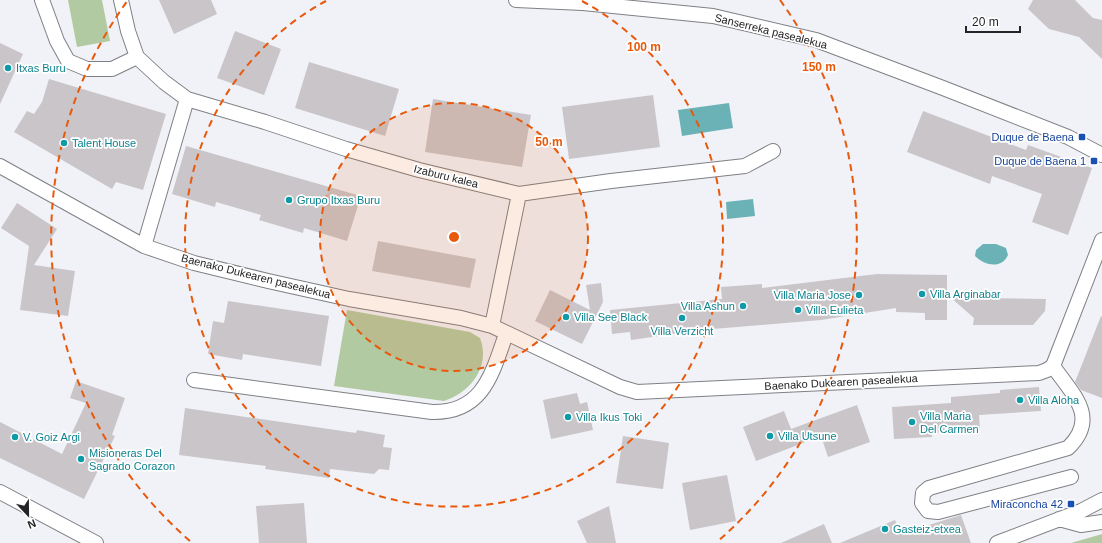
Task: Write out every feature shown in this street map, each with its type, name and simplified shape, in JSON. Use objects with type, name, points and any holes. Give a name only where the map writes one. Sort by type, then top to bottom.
[{"type":"street","points":[[42,0],[56,41],[68,61],[87,69],[112,69],[137,57]]},
{"type":"street","name":"Izaburu kalea","points":[[121,0],[128,31],[137,57],[164,82],[187,98],[258,119],[346,149],[419,170],[519,194],[611,181],[745,166],[773,151]]},
{"type":"street","name":"Sanserreka pasealekua","points":[[516,0],[583,3],[713,16],[816,40],[1068,137],[1102,155]]},
{"type":"street","points":[[144,246],[187,98]]},
{"type":"street","name":"Baenako Dukearen pasealekua","points":[[0,166],[144,246],[194,263],[268,281],[349,299],[461,318],[492,326],[620,388],[637,392],[1039,373],[1053,366]]},
{"type":"street","points":[[492,326],[519,194]]},
{"type":"street","points":[[1071,477],[938,512],[928,511],[922,503],[923,493],[929,488],[1068,448],[1078,438],[1083,426],[1084,414],[1077,399],[1053,366],[1102,240]]},
{"type":"street","points":[[194,380],[432,412],[449,412],[463,407],[480,393],[490,377],[506,334]]},
{"type":"street","points":[[0,492],[96,543]]},
{"type":"street","points":[[997,543],[1059,519],[1102,500]]},
{"type":"street","points":[[1059,519],[1081,525],[1102,522]]},
{"type":"green space","points":[[68,0],[102,0],[110,41],[77,47]]},
{"type":"green space","points":[[347,310],[470,332],[480,338],[483,349],[483,359],[480,369],[470,385],[462,392],[444,401],[334,386]]},
{"type":"green space","points":[[1102,534],[1102,543],[1071,543]]},
{"type":"water","points":[[729,103],[733,128],[682,136],[678,110]]},
{"type":"water","points":[[753,199],[755,216],[727,219],[726,202]]},
{"type":"water","points":[[983,244],[996,244],[1006,248],[1008,255],[998,264],[988,264],[975,256],[976,250]]},
{"type":"building","points":[[159,0],[211,0],[217,14],[174,34]]},
{"type":"building","points":[[1033,0],[1075,0],[1093,18],[1102,20],[1102,59],[1079,37],[1049,29],[1028,9]]},
{"type":"building","points":[[235,31],[281,49],[264,95],[217,78]]},
{"type":"building","name":"Itxas Buru","points":[[0,43],[23,54],[0,104]]},
{"type":"building","points":[[309,62],[399,89],[385,136],[295,108]]},
{"type":"building","name":"Talent House","points":[[49,79],[166,114],[143,190],[116,182],[112,189],[14,132],[27,111],[34,114],[42,102]]},
{"type":"building","points":[[653,95],[660,147],[569,159],[562,107]]},
{"type":"building","points":[[433,99],[531,115],[522,167],[425,152]]},
{"type":"building","points":[[923,111],[1026,150],[1028,145],[1092,168],[1068,235],[1032,222],[1042,194],[992,176],[990,184],[907,152]]},
{"type":"building","points":[[186,146],[361,196],[347,241],[304,228],[303,233],[259,220],[261,215],[216,202],[215,207],[172,194]]},
{"type":"building","points":[[17,203],[57,229],[34,265],[75,271],[68,316],[20,310],[29,246],[1,228]]},
{"type":"building","points":[[378,241],[476,259],[470,288],[372,271]]},
{"type":"building","points":[[877,274],[947,275],[947,320],[925,320],[925,313],[896,312],[896,308],[821,320],[701,330],[631,340],[630,332],[612,334],[610,310],[722,299],[721,287],[762,284],[762,288]]},
{"type":"building","name":"Villa See Black","points":[[601,283],[603,302],[582,344],[535,321],[550,290],[590,310],[586,285]]},
{"type":"building","points":[[969,292],[979,298],[1046,299],[1045,311],[1033,325],[973,325],[974,318],[950,297]]},
{"type":"building","points":[[228,301],[329,316],[321,366],[243,354],[242,360],[208,354],[213,321],[224,323]]},
{"type":"building","points":[[1101,316],[1102,398],[1081,390],[1075,382]]},
{"type":"building","points":[[76,381],[125,398],[112,435],[115,436],[84,499],[0,458],[0,422],[62,454],[86,403],[70,398]]},
{"type":"building","points":[[1039,387],[1041,411],[979,415],[980,430],[932,433],[932,437],[894,439],[892,407],[951,403],[951,397],[1000,393],[1000,390]]},
{"type":"building","name":"Villa Ikus Toki","points":[[577,393],[580,404],[587,402],[593,430],[551,439],[543,400]]},
{"type":"building","points":[[857,405],[870,442],[828,457],[821,436],[756,461],[743,427],[784,411],[791,429]]},
{"type":"building","points":[[185,408],[356,433],[357,430],[385,435],[383,447],[392,448],[389,470],[379,469],[374,474],[330,469],[329,478],[265,469],[266,466],[179,455]]},
{"type":"building","points":[[623,436],[669,443],[663,489],[616,483]]},
{"type":"building","points":[[727,475],[736,521],[690,530],[682,483]]},
{"type":"building","points":[[304,503],[307,543],[259,543],[256,506]]},
{"type":"building","points":[[609,506],[616,543],[587,543],[577,521]]},
{"type":"building","points":[[961,515],[971,543],[840,543],[895,520],[900,534]]},
{"type":"building","points":[[824,524],[832,543],[781,543]]},
{"type":"place","name":"Itxas Buru","points":[[8,68]]},
{"type":"place","name":"Duque de Baena","points":[[1082,137]]},
{"type":"place","name":"Talent House","points":[[64,143]]},
{"type":"place","name":"Duque de Baena 1","points":[[1094,161]]},
{"type":"place","name":"Grupo Itxas Buru","points":[[289,200]]},
{"type":"place","name":"Villa Arginabar","points":[[922,294]]},
{"type":"place","name":"Villa Maria Jose","points":[[859,295]]},
{"type":"place","name":"Villa Ashun","points":[[743,306]]},
{"type":"place","name":"Villa Eulieta","points":[[798,310]]},
{"type":"place","name":"Villa See Black","points":[[566,317]]},
{"type":"place","name":"Villa Verzicht","points":[[682,318]]},
{"type":"place","name":"Villa Aloha","points":[[1020,400]]},
{"type":"place","name":"Villa Ikus Toki","points":[[568,417]]},
{"type":"place","name":"Villa Maria Del Carmen","points":[[912,422]]},
{"type":"place","name":"Villa Utsune","points":[[770,436]]},
{"type":"place","name":"V. Goiz Argi","points":[[15,437]]},
{"type":"place","name":"Misioneras Del Sagrado Corazon","points":[[81,459]]},
{"type":"place","name":"Miraconcha 42","points":[[1071,504]]},
{"type":"place","name":"Gasteiz-etxea","points":[[885,529]]}]
